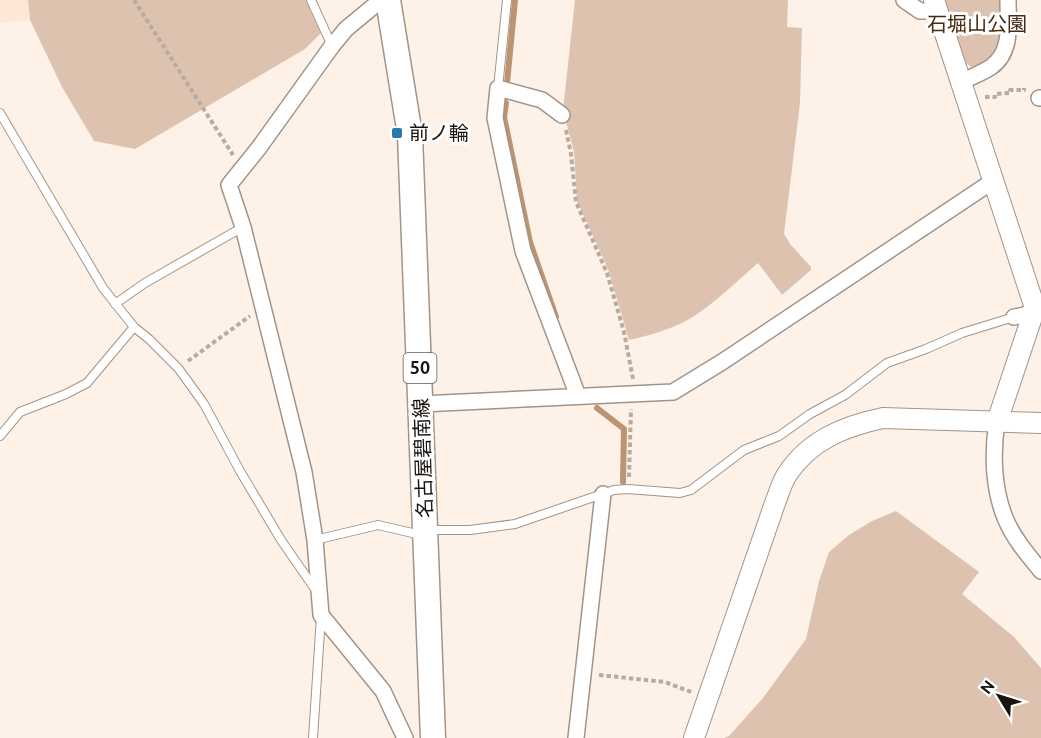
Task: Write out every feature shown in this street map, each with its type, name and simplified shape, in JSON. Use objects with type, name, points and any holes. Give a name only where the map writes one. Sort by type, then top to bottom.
[{"type":"main road","name":"名古屋碧南線","points":[[388,0],[410,135],[433,738]]},
{"type":"street","points":[[381,0],[346,29],[332,46],[229,185],[243,227],[273,354],[298,442],[315,540],[321,615],[383,691],[405,738]]},
{"type":"street","points":[[904,0],[920,11],[936,6],[993,181],[1038,305],[997,422],[995,467],[999,499],[1006,520],[1019,544],[1041,571]]},
{"type":"street","points":[[964,90],[1002,56],[1007,45],[1008,0]]},
{"type":"street","points":[[562,115],[542,100],[498,88],[495,118],[523,251],[578,396]]},
{"type":"street","points":[[422,404],[673,392],[732,356],[993,181]]},
{"type":"street","points":[[1014,317],[1025,315],[1038,305]]},
{"type":"street","points":[[694,738],[779,493],[787,474],[810,448],[837,431],[858,423],[882,418],[1041,423]]},
{"type":"street","points":[[576,738],[603,494]]},
{"type":"lane","points":[[311,0],[332,46]]},
{"type":"lane","points":[[498,88],[507,0]]},
{"type":"lane","points":[[0,113],[97,278],[134,327],[178,368],[204,404],[281,540],[319,595]]},
{"type":"lane","points":[[115,304],[145,283],[243,227]]},
{"type":"lane","points":[[315,540],[378,525],[426,533],[515,524],[614,490],[680,493],[691,490],[744,450],[779,436],[810,414],[845,395],[887,363],[962,333],[1014,317]]},
{"type":"lane","points":[[0,436],[20,412],[87,383],[134,327]]},
{"type":"lane","points":[[313,738],[321,615]]},
{"type":"path","points":[[134,0],[242,169]]},
{"type":"path","points":[[964,90],[995,97],[995,93],[1010,93],[1010,90],[1024,90],[1024,87],[1037,94]]},
{"type":"path","points":[[562,115],[572,154],[576,202],[607,273],[624,332],[634,394],[629,489]]},
{"type":"path","points":[[178,368],[263,307]]},
{"type":"path","points":[[583,674],[665,682],[707,698]]},
{"type":"shaded area","points":[[0,0],[28,0],[30,20],[0,23]]},
{"type":"green space","points":[[28,0],[306,0],[321,33],[305,49],[135,149],[94,141],[62,87],[30,20]]},
{"type":"green space","points":[[575,0],[788,0],[787,27],[802,28],[800,103],[784,234],[811,267],[811,270],[782,295],[758,263],[692,318],[663,331],[629,340],[608,269],[577,201],[574,152],[563,110]]},
{"type":"green space","name":"石堀山公園","points":[[943,0],[1000,0],[999,41],[996,50],[982,64],[971,67],[962,60]]},
{"type":"green space","points":[[896,511],[979,572],[962,594],[1014,637],[1041,668],[1041,738],[724,738],[729,736],[763,698],[806,639],[819,581],[829,552],[849,535],[872,521]]},
{"type":"waterway","points":[[507,83],[515,0]]},
{"type":"waterway","points":[[506,103],[504,117],[530,242],[556,317]]},
{"type":"waterway","points":[[597,408],[624,429],[623,482]]},
{"type":"place","name":"前ノ輪","points":[[397,133]]}]
